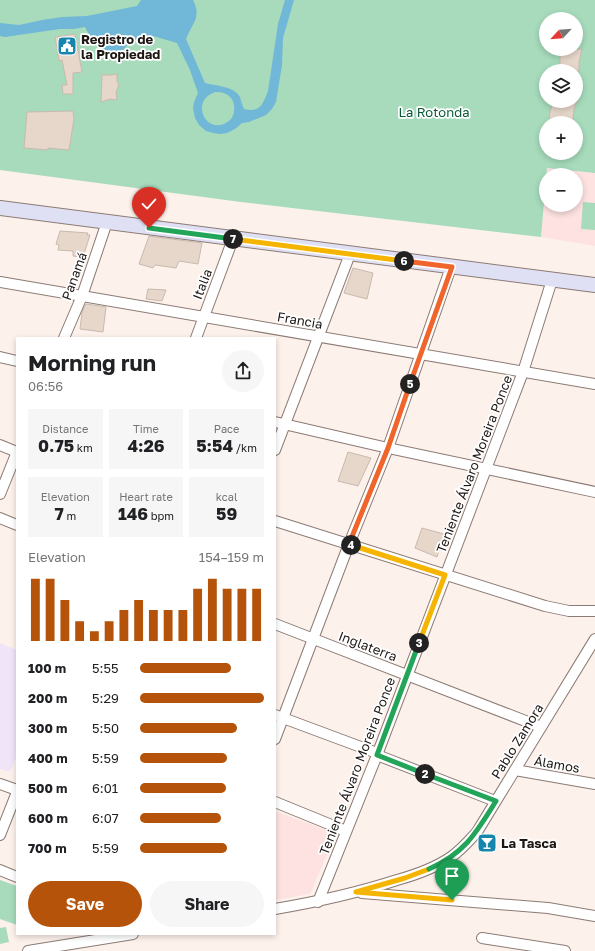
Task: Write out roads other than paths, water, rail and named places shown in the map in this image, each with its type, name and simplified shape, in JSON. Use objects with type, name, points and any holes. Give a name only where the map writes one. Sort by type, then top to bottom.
[{"type":"street","points":[[0,208],[595,285]]},
{"type":"street","name":"Panamá","points":[[64,337],[82,296],[107,222]]},
{"type":"street","name":"Italia","points":[[196,337],[233,239]]},
{"type":"street","points":[[276,445],[280,423],[318,337],[350,254]]},
{"type":"street","points":[[276,733],[279,716],[313,639],[349,544],[388,448],[452,267]]},
{"type":"street","name":"Teniente Álvaro Moreira Ponce","points":[[318,902],[377,754],[523,372],[552,280]]},
{"type":"street","name":"Francia","points":[[0,282],[595,384]]},
{"type":"street","points":[[0,357],[16,361]]},
{"type":"street","points":[[280,423],[388,448],[595,492]]},
{"type":"street","points":[[0,445],[16,452]]},
{"type":"street","points":[[0,494],[16,454]]},
{"type":"street","points":[[0,518],[16,525]]},
{"type":"street","points":[[276,521],[545,606],[569,610],[595,611]]},
{"type":"street","name":"Inglaterra","points":[[276,624],[541,727]]},
{"type":"street","name":"Pablo Zamora","points":[[276,909],[318,902],[390,883],[444,862],[451,857],[471,839],[496,801],[595,639]]},
{"type":"street","points":[[279,716],[496,801]]},
{"type":"street","name":"Álamos","points":[[515,770],[595,784]]},
{"type":"street","points":[[0,784],[16,791]]},
{"type":"street","points":[[0,835],[16,794]]},
{"type":"street","points":[[276,802],[346,831]]},
{"type":"street","points":[[0,870],[16,876]]},
{"type":"street","points":[[356,892],[548,908],[595,916]]},
{"type":"street","points":[[28,951],[127,935]]},
{"type":"street","points":[[482,938],[564,951]]},
{"type":"water","points":[[141,0],[193,0],[197,11],[195,20],[186,39],[205,83],[234,91],[240,97],[244,109],[254,110],[260,106],[268,91],[278,24],[285,0],[294,0],[283,38],[282,65],[276,102],[272,109],[266,115],[249,122],[242,123],[227,133],[220,134],[206,131],[199,125],[195,118],[193,108],[198,93],[190,70],[177,43],[153,36],[131,41],[124,49],[116,53],[102,49],[92,40],[85,27],[5,37],[0,36],[0,23],[19,25],[62,17],[87,16],[137,6]],"holes":[[[215,92],[226,94],[232,99],[234,113],[230,120],[226,123],[218,125],[212,124],[207,120],[203,115],[202,109],[203,102],[207,96]]]},
{"type":"place","name":"Registro de la Propiedad","points":[[67,46]]},
{"type":"place","name":"La Tasca","points":[[487,843]]},
{"type":"park label","name":"La Rotonda","points":[[434,112]]}]
